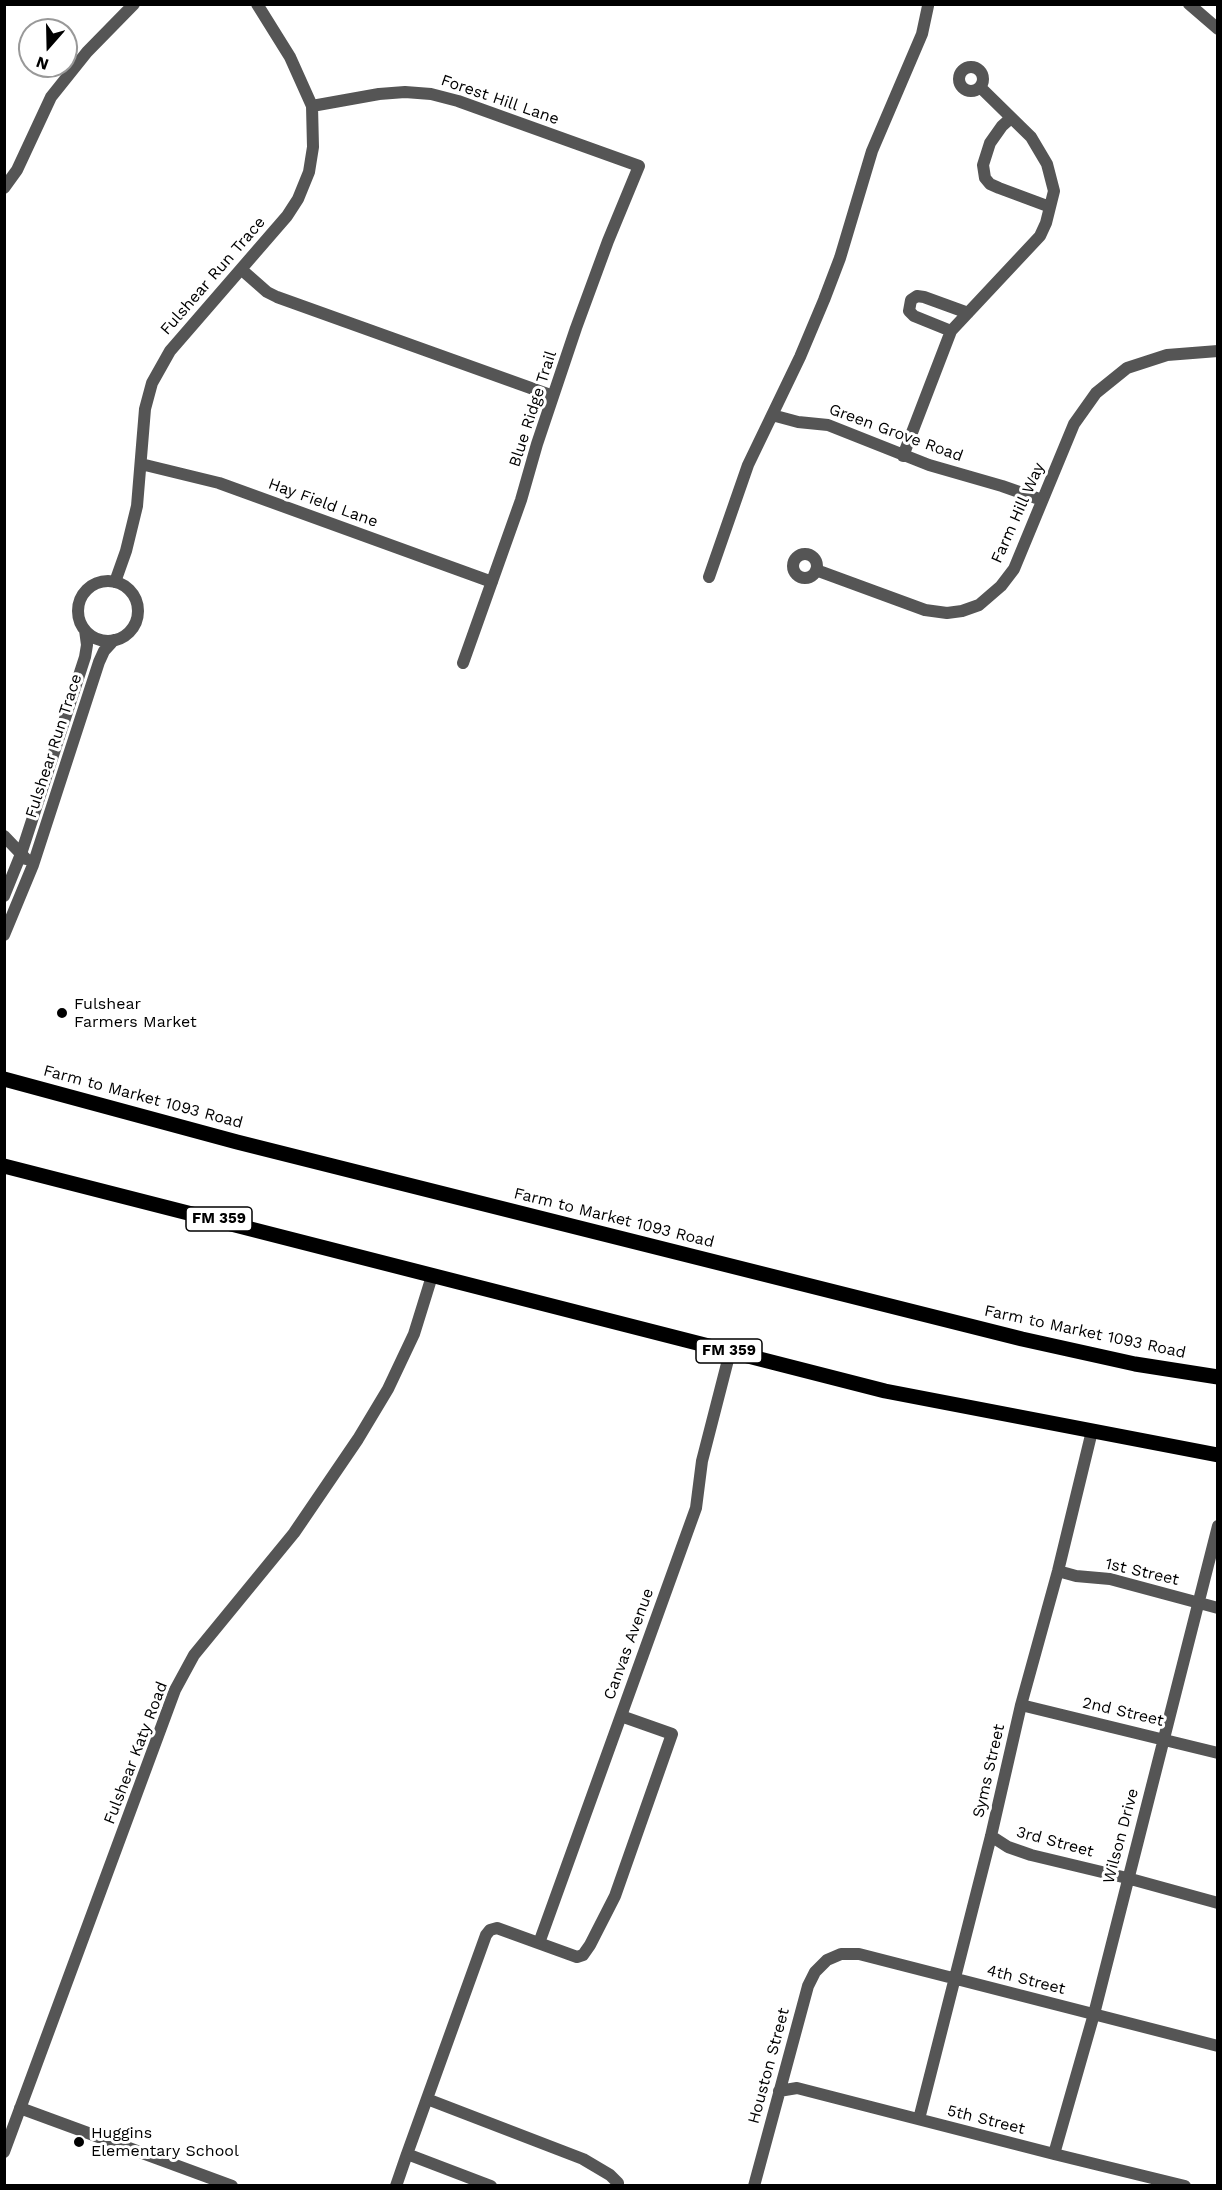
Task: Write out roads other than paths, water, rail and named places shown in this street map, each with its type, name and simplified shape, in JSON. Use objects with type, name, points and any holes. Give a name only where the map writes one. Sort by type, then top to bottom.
[{"type":"main road","name":"Farm to Market 1093 Road","points":[[4,1079],[237,1142],[999,1334],[1135,1364],[1218,1377]]},
{"type":"main road","name":"FM 359","points":[[4,1166],[885,1391],[1218,1455]]},
{"type":"street","points":[[4,188],[21,163],[51,98],[87,52],[134,4]]},
{"type":"street","name":"Fulshear Run Trace","points":[[116,582],[134,523],[145,409],[152,382],[159,367],[204,311],[287,216],[304,187],[313,147],[312,106],[290,57],[257,4]]},
{"type":"street","points":[[1189,4],[1218,29]]},
{"type":"street","points":[[709,577],[741,484],[800,357],[840,258],[872,151],[922,34],[928,6]]},
{"type":"street","points":[[903,456],[951,331],[1032,246],[1046,223],[1054,191],[1047,164],[1031,137],[980,87]]},
{"type":"street","name":"Forest Hill Lane","points":[[312,106],[379,94],[405,92],[431,94],[458,101],[639,166]]},
{"type":"street","points":[[1011,118],[990,143],[983,165],[985,178],[999,188],[1050,207]]},
{"type":"street","name":"Blue Ridge Trail","points":[[463,663],[521,500],[553,396],[604,252],[639,166]]},
{"type":"street","points":[[242,270],[267,292],[277,297],[553,396]]},
{"type":"street","points":[[951,331],[914,316],[909,311],[911,300],[917,296],[924,297],[968,313]]},
{"type":"street","name":"Farm Hill Way","points":[[816,570],[925,610],[947,613],[979,605],[1001,586],[1014,569],[1074,424],[1096,393],[1127,368],[1167,355],[1218,351]]},
{"type":"street","name":"Green Grove Road","points":[[772,415],[798,422],[828,425],[903,456],[1042,500]]},
{"type":"street","name":"Hay Field Lane","points":[[141,464],[219,483],[492,582]]},
{"type":"street","points":[[99,582],[116,582],[132,593],[138,612],[136,621],[131,630],[123,636],[114,640],[98,639],[85,630],[78,607],[85,591],[99,582]]},
{"type":"street","name":"Fulshear Run Trace","points":[[4,896],[21,854],[85,657],[87,645],[85,630]]},
{"type":"street","name":"Fulshear Run Trace","points":[[4,935],[33,865],[99,662],[104,651],[114,640]]},
{"type":"street","points":[[4,836],[33,865]]},
{"type":"street","name":"Fulshear Katy Road","points":[[4,2152],[175,1690],[194,1655],[294,1533],[358,1438],[388,1389],[414,1334],[432,1276]]},
{"type":"street","name":"Canvas Avenue","points":[[539,1943],[696,1508],[702,1461],[730,1352]]},
{"type":"street","name":"Syms Street","points":[[919,2119],[991,1836],[1021,1705],[1058,1571],[1092,1431]]},
{"type":"street","name":"Wilson Drive","points":[[1054,2154],[1094,2014],[1218,1526]]},
{"type":"street","name":"1st Street","points":[[1058,1571],[1076,1576],[1110,1580],[1218,1608]]},
{"type":"street","name":"2nd Street","points":[[1021,1705],[1218,1753]]},
{"type":"street","points":[[396,2186],[486,1935],[490,1930],[497,1928],[576,1957],[583,1955],[615,1896],[672,1734],[621,1716]]},
{"type":"street","name":"3rd Street","points":[[991,1836],[1008,1847],[1031,1855],[1128,1878],[1218,1903]]},
{"type":"street","name":"4th Street","points":[[827,1960],[840,1954],[859,1954],[1218,2046]]},
{"type":"street","name":"Houston Street","points":[[754,2186],[808,1986],[815,1972],[827,1960]]},
{"type":"street","name":"5th Street","points":[[779,2091],[797,2088],[1185,2186]]},
{"type":"street","points":[[427,2099],[583,2159],[610,2175],[618,2182],[617,2186]]},
{"type":"street","points":[[20,2108],[232,2186]]},
{"type":"street","points":[[407,2154],[491,2186]]},
{"type":"place","name":"Fulshear Farmers Market","points":[[62,1013]]},
{"type":"place","name":"Huggins Elementary School","points":[[79,2142]]}]
